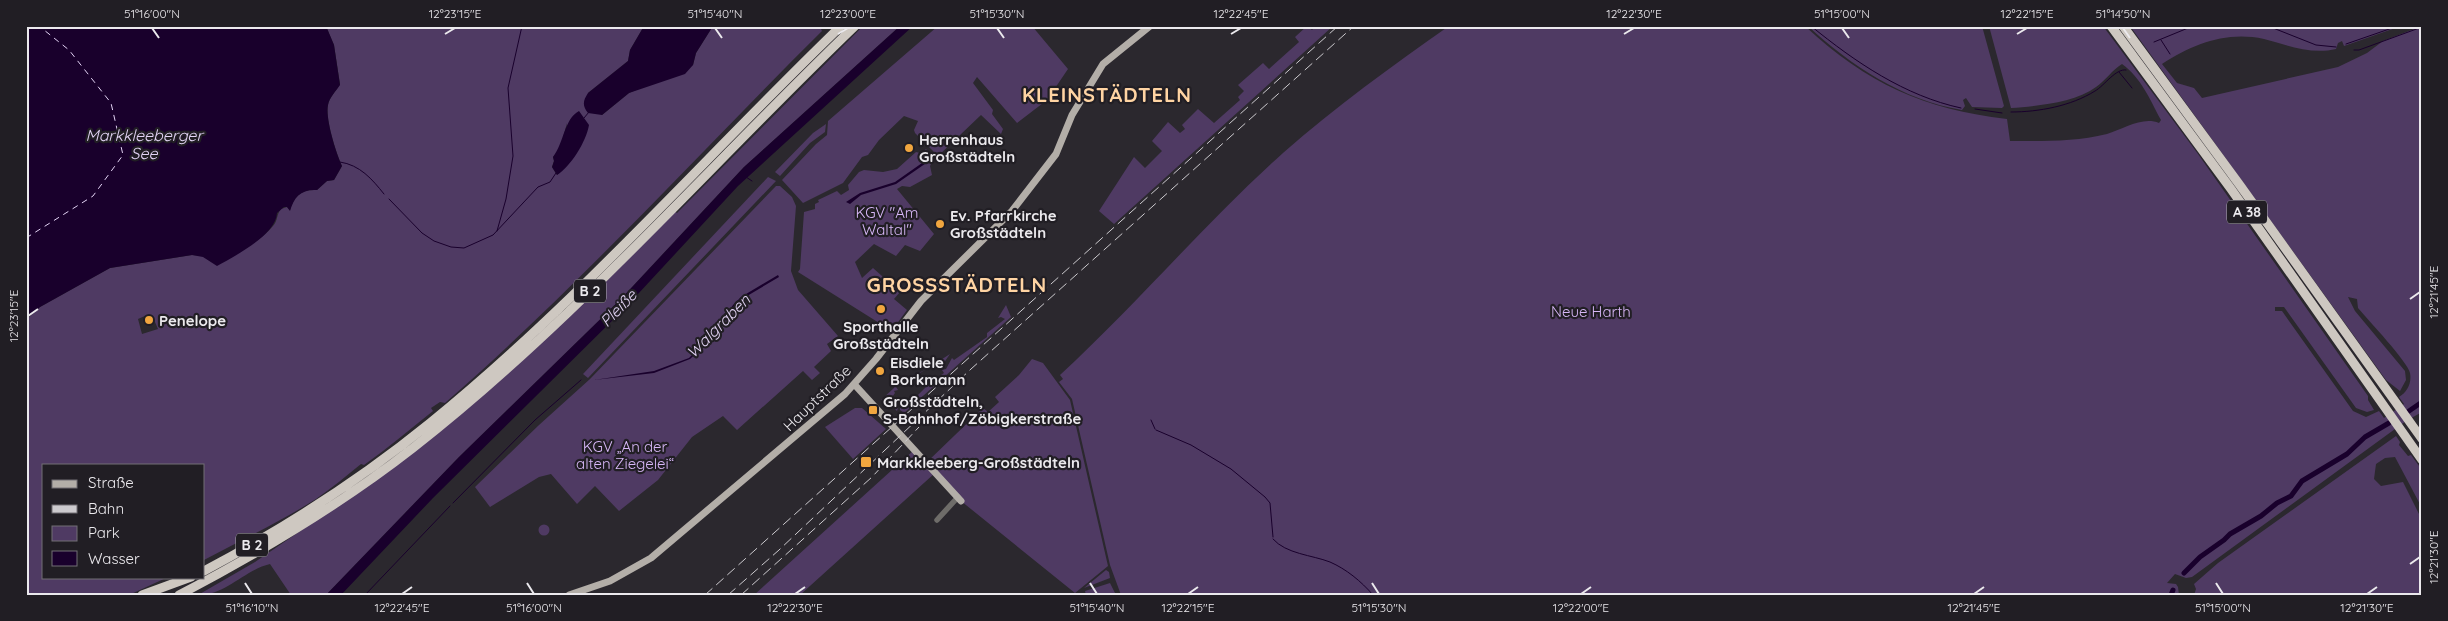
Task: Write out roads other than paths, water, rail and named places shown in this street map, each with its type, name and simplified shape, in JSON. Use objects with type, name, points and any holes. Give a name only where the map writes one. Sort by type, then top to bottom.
[{"type":"highway","name":"B 2","points":[[205,570],[254,544],[325,500],[383,459],[452,404],[524,340],[602,266],[841,26]]},
{"type":"highway","name":"B 2","points":[[179,595],[257,553],[330,507],[412,449],[461,408],[554,325],[855,26]]},
{"type":"highway","name":"A 38","points":[[2111,26],[2231,189],[2422,460]]},
{"type":"highway","name":"A 38","points":[[2123,26],[2421,439]]},
{"type":"highway","points":[[188,595],[219,574]]},
{"type":"highway","points":[[142,595],[189,578]]},
{"type":"highway","points":[[158,595],[190,578]]},
{"type":"main road","name":"Hauptstraße","points":[[569,595],[610,581],[651,558],[816,420],[854,384],[921,300],[1006,218],[1056,154],[1072,115],[1088,86],[1102,67],[1150,26]]},
{"type":"main road","points":[[854,384],[960,499]]},
{"type":"street","points":[[937,520],[960,499]]},
{"type":"water","name":"Markkleeberger See","points":[[26,26],[326,26],[334,45],[340,85],[331,97],[327,111],[334,144],[342,166],[334,180],[327,181],[317,190],[307,191],[299,195],[290,211],[287,207],[284,207],[277,213],[270,229],[262,237],[244,251],[217,266],[203,257],[192,255],[110,268],[40,307],[26,319]]},
{"type":"water","points":[[644,26],[713,26],[696,53],[693,65],[685,74],[629,93],[602,115],[588,113],[584,103],[588,93],[628,61],[630,50]]},
{"type":"water","name":"Pleiße","points":[[900,26],[913,26],[738,186],[626,307],[433,498],[341,595],[326,595],[459,457],[620,300],[744,167]]},
{"type":"water","points":[[579,111],[589,125],[587,132],[572,160],[557,175],[552,167],[553,157],[560,145],[567,125]]},
{"type":"water","points":[[932,156],[932,159],[896,184],[861,195],[850,204],[846,202],[860,193],[895,182]]},
{"type":"water","points":[[778,275],[779,277],[742,299],[734,306],[718,333],[690,359],[654,373],[594,380],[654,371],[689,358],[716,331],[733,305],[741,297]]},
{"type":"waterway","points":[[497,231],[506,199],[513,156],[508,88],[522,26]]},
{"type":"waterway","points":[[1811,26],[1863,65],[1881,76],[1920,95],[1940,103],[1961,108]]},
{"type":"waterway","points":[[2154,42],[2193,26]]},
{"type":"waterway","points":[[2268,26],[2316,45],[2336,47]]},
{"type":"waterway","points":[[2346,44],[2398,26]]},
{"type":"waterway","points":[[2354,50],[2359,50],[2422,27]]},
{"type":"waterway","points":[[2161,40],[2170,54]]},
{"type":"waterway","points":[[2011,112],[2033,111],[2076,101],[2099,89],[2114,74],[2126,70]]},
{"type":"waterway","points":[[2119,72],[2132,88]]},
{"type":"waterway","points":[[1975,109],[2002,113]]},
{"type":"waterway","points":[[584,118],[589,112]]},
{"type":"waterway","points":[[340,162],[360,169],[384,194]]},
{"type":"waterway","points":[[389,199],[422,233],[434,241],[451,247],[464,248],[493,235],[538,187],[550,182],[556,173]]},
{"type":"waterway","points":[[746,177],[752,181]]},
{"type":"waterway","name":"Walgraben","points":[[453,503],[535,420],[581,380]]},
{"type":"waterway","points":[[2409,411],[2422,402]]},
{"type":"waterway","points":[[1151,420],[1155,429]]},
{"type":"waterway","points":[[2184,573],[2200,557],[2230,534],[2291,496],[2302,481],[2347,454],[2365,437],[2389,423]]},
{"type":"waterway","points":[[1156,430],[1191,445],[1231,469],[1265,497],[1270,503],[1273,537]]},
{"type":"waterway","name":"Walgraben","points":[[365,595],[450,506]]},
{"type":"waterway","points":[[1273,539],[1278,544],[1292,551],[1330,562],[1342,568],[1373,595]]},
{"type":"waterway","points":[[2171,595],[2173,590]]},
{"type":"railway","points":[[705,595],[1338,26]]},
{"type":"railway","points":[[728,595],[779,550],[971,369],[1354,26]]},
{"type":"railway","points":[[741,595],[872,477],[919,427]]},
{"type":"place","name":"Herrenhaus Großstädteln","points":[[909,148]]},
{"type":"place","name":"Ev. Pfarrkirche Großstädteln","points":[[940,224]]},
{"type":"place","name":"Sporthalle Großstädteln","points":[[881,309]]},
{"type":"place","name":"Penelope","points":[[149,320]]},
{"type":"place","name":"Eisdiele Borkmann","points":[[880,371]]},
{"type":"place","name":"Großstädteln, S-Bahnhof/Zöbigkerstraße","points":[[873,410]]},
{"type":"place","name":"Markkleeberg-Großstädteln","points":[[866,462]]},
{"type":"district","name":"KLEINSTÄDTELN","points":[[1107,94]]},
{"type":"district","name":"GROSSSTÄDTELN","points":[[957,284]]},
{"type":"park label","name":"KGV \"Am Waltal\"","points":[[887,220]]},
{"type":"park label","name":"Neue Harth","points":[[1591,311]]},
{"type":"park label","name":"KGV „An der alten Ziegelei“","points":[[625,454]]}]
